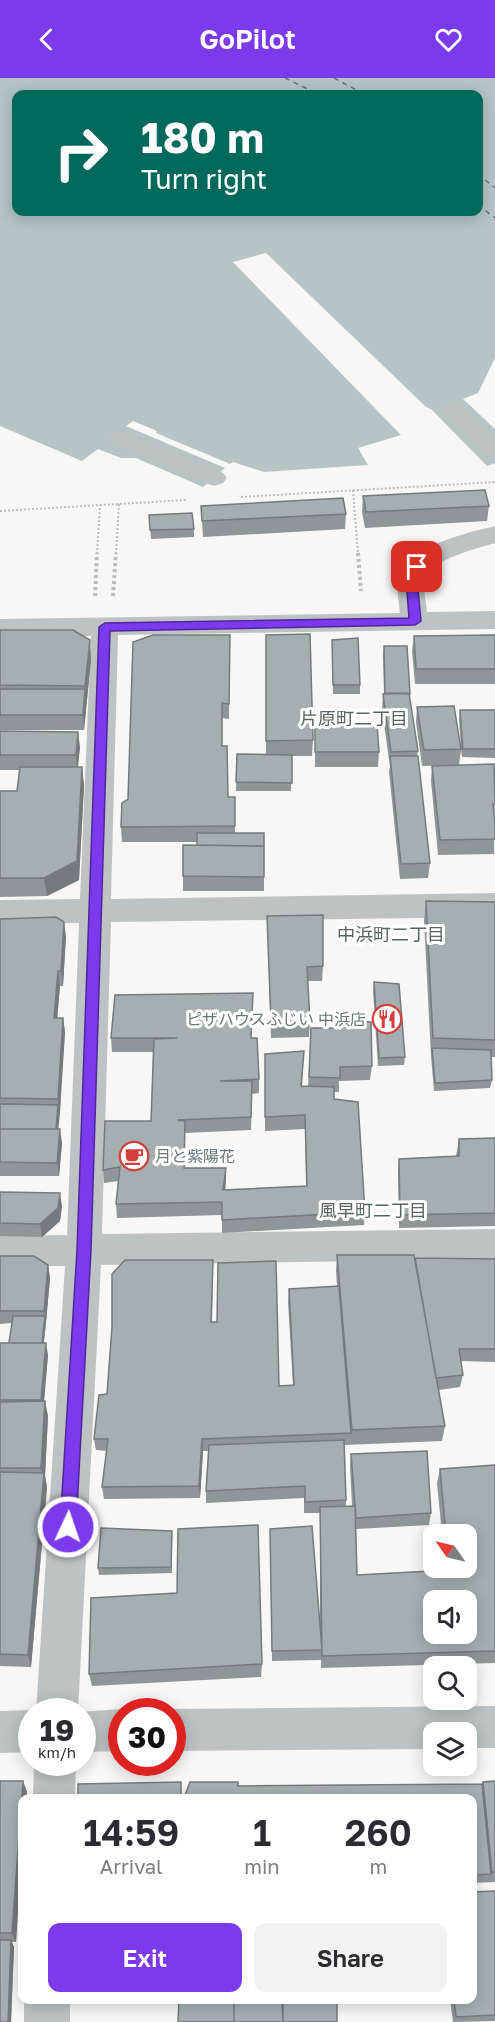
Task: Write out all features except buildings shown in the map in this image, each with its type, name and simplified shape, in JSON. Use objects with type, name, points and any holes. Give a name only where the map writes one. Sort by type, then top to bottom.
[{"type":"street","points":[[453,409],[495,451]]},
{"type":"street","points":[[120,437],[214,478]]},
{"type":"street","points":[[415,621],[412,579],[417,567],[441,552],[495,534]]},
{"type":"street","points":[[0,628],[495,620]]},
{"type":"street","points":[[58,1698],[84,1250],[105,627]]},
{"type":"street","points":[[0,912],[495,905]]},
{"type":"street","points":[[0,1251],[495,1244]]},
{"type":"street","points":[[186,1730],[495,1726]]},
{"type":"street","points":[[0,1732],[18,1731]]},
{"type":"street","points":[[54,1794],[55,1776]]},
{"type":"street","points":[[47,2004],[47,2022]]},
{"type":"path","points":[[236,497],[495,482]]},
{"type":"path","points":[[352,490],[358,575],[362,594]]},
{"type":"path","points":[[0,511],[189,500]]},
{"type":"path","points":[[112,599],[119,504]]},
{"type":"path","points":[[95,599],[100,506]]},
{"type":"shaded area","points":[[0,78],[495,78],[495,358],[478,393],[463,399],[495,429],[495,463],[487,466],[432,410],[425,406],[266,253],[233,262],[401,435],[358,448],[368,465],[264,472],[233,462],[230,464],[133,421],[126,426],[225,468],[203,487],[136,458],[121,458],[98,449],[82,461],[0,426]]},
{"type":"ferry route","points":[[285,78],[310,90]]},
{"type":"ferry route","points":[[334,78],[356,90]]},
{"type":"ferry route","points":[[483,178],[495,188]]},
{"type":"ferry route","points":[[483,209],[495,218]]},
{"type":"place","name":"ピザハウスふじい 中浜店","points":[[387,1019]]},
{"type":"place","name":"月と紫陽花","points":[[134,1156]]},
{"type":"district","name":"片原町二丁目","points":[[354,718]]},
{"type":"district","name":"中浜町二丁目","points":[[391,934]]},
{"type":"district","name":"風早町二丁目","points":[[373,1210]]},
{"type":"route","points":[[68,1527],[84,1250],[105,627],[415,621],[412,579],[417,567]]}]
